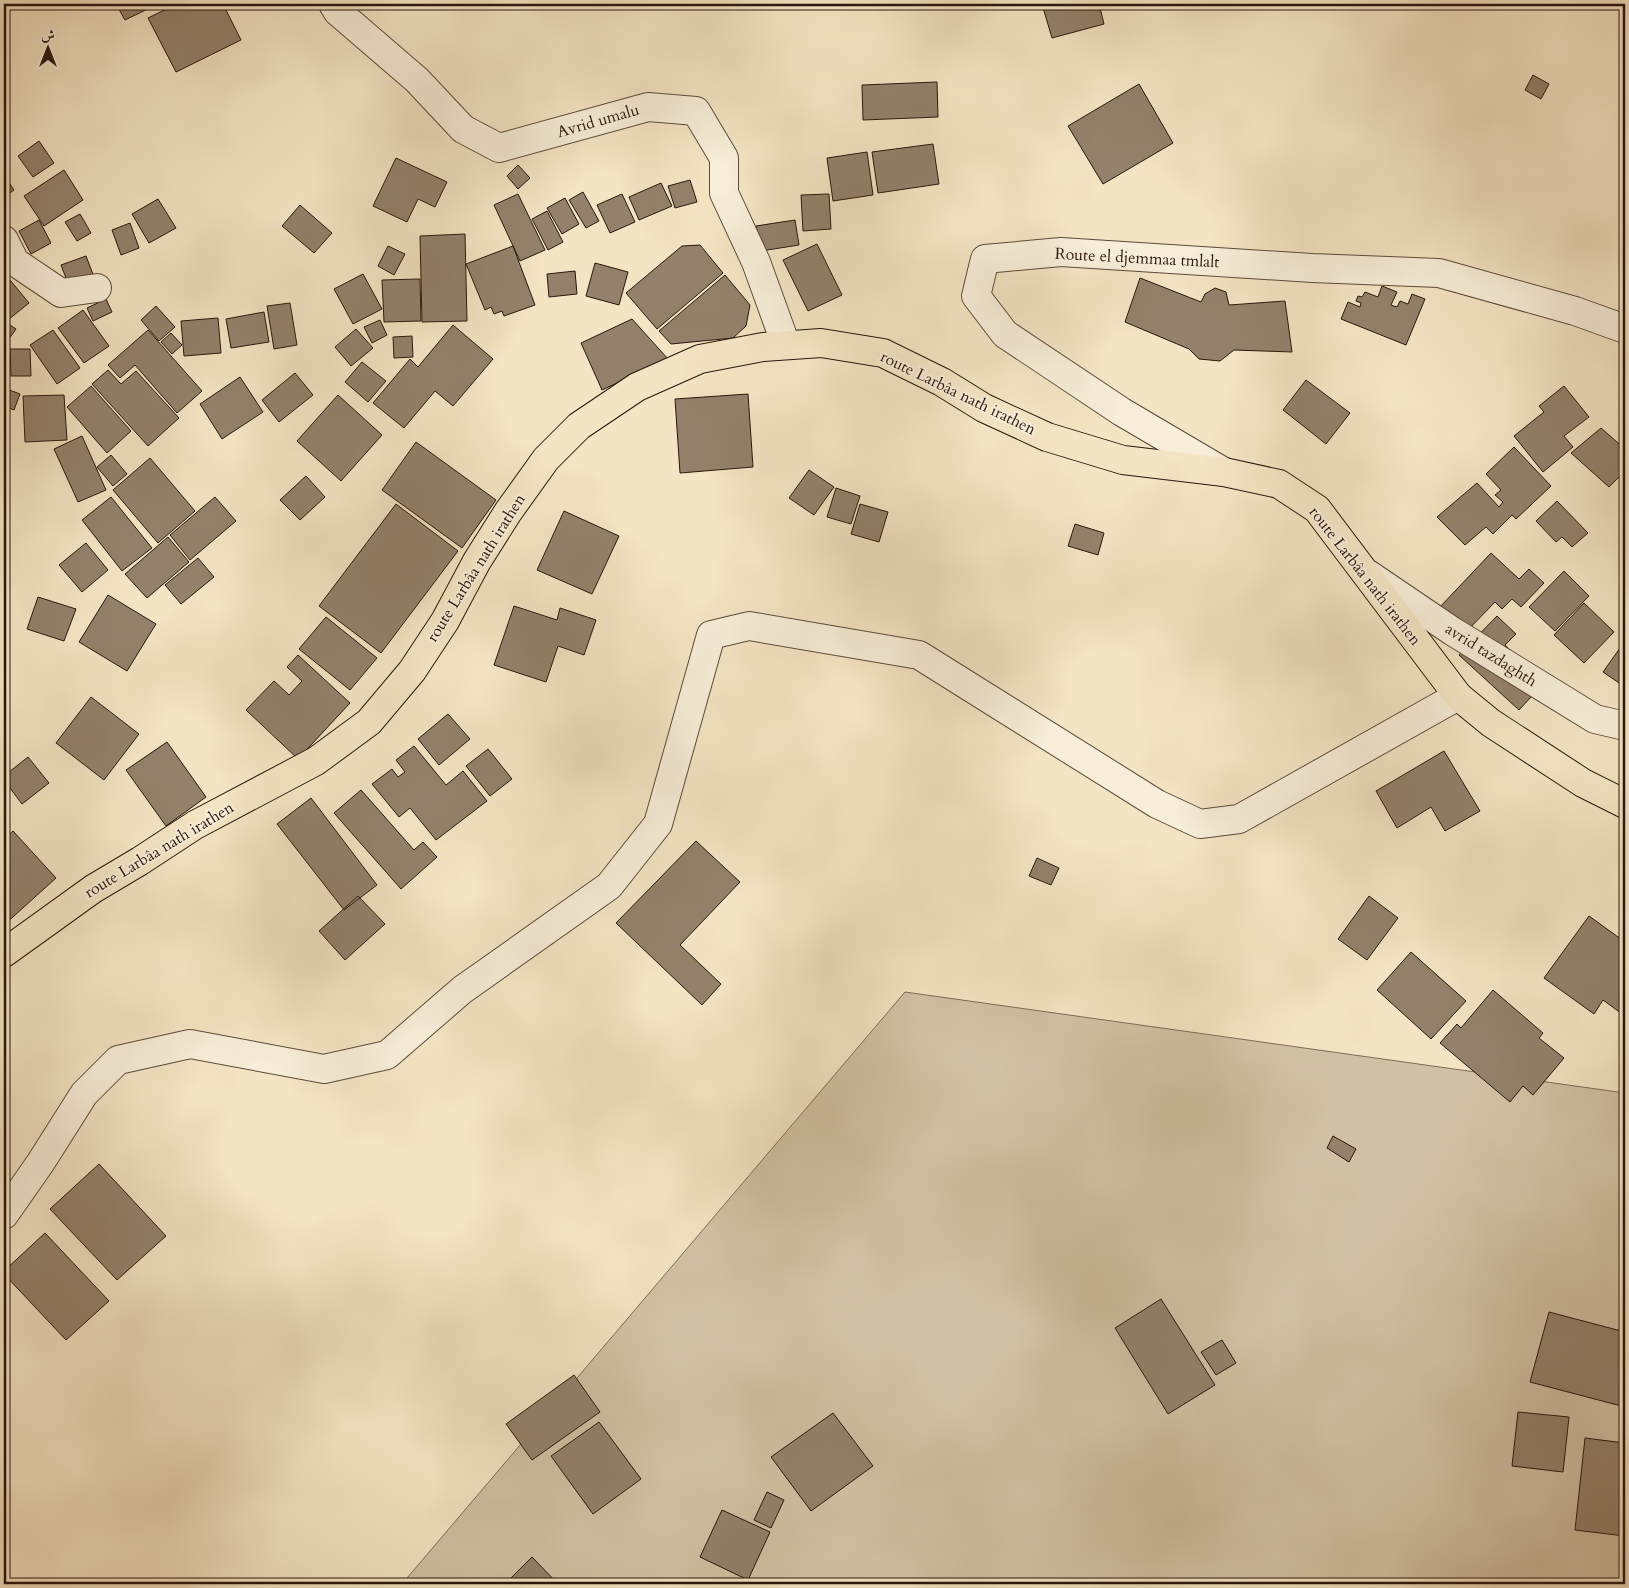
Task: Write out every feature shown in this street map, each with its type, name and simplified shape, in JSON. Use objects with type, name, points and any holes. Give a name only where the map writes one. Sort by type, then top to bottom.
[{"type":"main road","name":"route Larbâa nath irathen","points":[[4,953],[93,889],[196,825],[316,761],[369,722],[417,662],[445,621],[477,561],[508,512],[546,459],[579,426],[637,387],[700,359],[763,347],[821,343],[883,353],[942,382],[984,408],[1047,437],[1123,460],[1224,472],[1279,484],[1317,509],[1458,696],[1490,723],[1567,773],[1625,804]]},
{"type":"street","name":"Avrid umalu","points":[[333,4],[338,12],[417,80],[463,129],[500,148],[648,107],[696,111],[724,158],[724,193],[756,262],[786,345]]},
{"type":"street","points":[[4,240],[15,262],[61,293],[98,288]]},
{"type":"street","name":"Route el djemmaa tmlalt","points":[[1224,472],[1122,412],[1005,334],[976,296],[985,259],[1061,252],[1312,268],[1439,273],[1574,311],[1625,329]]},
{"type":"street","name":"avrid tazdaghth","points":[[1363,570],[1452,631],[1595,719],[1625,726]]},
{"type":"street","points":[[4,1215],[41,1162],[84,1094],[118,1060],[190,1044],[324,1069],[388,1054],[462,990],[609,886],[658,824],[711,635],[749,626],[919,655],[1157,804],[1200,824],[1239,818],[1458,696]]},
{"type":"shaded area","points":[[905,992],[1625,1093],[1625,1584],[402,1584]]},
{"type":"building","points":[[116,4],[158,4],[125,20]]},
{"type":"building","points":[[177,4],[223,4],[241,40],[176,72],[148,18]]},
{"type":"building","points":[[1042,4],[1099,4],[1104,24],[1052,38]]},
{"type":"building","points":[[1533,75],[1549,84],[1541,99],[1525,90]]},
{"type":"building","points":[[937,82],[938,117],[863,120],[862,85]]},
{"type":"building","points":[[1139,84],[1173,143],[1103,184],[1068,126]]},
{"type":"building","points":[[39,141],[54,163],[33,177],[18,156]]},
{"type":"building","points":[[933,144],[939,184],[878,193],[872,152]]},
{"type":"building","points":[[867,152],[873,195],[833,201],[827,158]]},
{"type":"building","points":[[396,158],[447,182],[435,207],[418,199],[407,222],[373,206]]},
{"type":"building","points":[[518,165],[530,178],[518,189],[507,176]]},
{"type":"building","points":[[64,170],[83,200],[44,226],[24,196]]},
{"type":"building","points":[[4,175],[14,190],[4,197]]},
{"type":"building","points":[[690,180],[697,202],[675,208],[668,186]]},
{"type":"building","points":[[661,183],[672,206],[639,220],[629,197]]},
{"type":"building","points":[[583,192],[599,221],[586,228],[569,200]]},
{"type":"building","points":[[518,194],[545,250],[520,261],[494,205]]},
{"type":"building","points":[[622,194],[635,222],[610,233],[597,205]]},
{"type":"building","points":[[829,194],[831,229],[803,231],[801,195]]},
{"type":"building","points":[[565,198],[579,224],[562,234],[547,208]]},
{"type":"building","points":[[158,199],[176,228],[149,243],[132,214]]},
{"type":"building","points":[[300,205],[332,233],[314,253],[282,226]]},
{"type":"building","points":[[547,211],[563,242],[548,250],[532,219]]},
{"type":"building","points":[[80,214],[91,233],[77,241],[65,222]]},
{"type":"building","points":[[39,220],[51,243],[31,254],[19,231]]},
{"type":"building","points":[[795,220],[799,245],[761,251],[756,226]]},
{"type":"building","points":[[130,223],[139,248],[121,255],[112,230]]},
{"type":"building","points":[[465,234],[467,321],[422,322],[420,236]]},
{"type":"building","points":[[817,244],[842,295],[808,311],[783,260]]},
{"type":"building","points":[[700,245],[723,273],[657,329],[626,293],[682,246]]},
{"type":"building","points":[[388,246],[405,254],[394,275],[378,266]]},
{"type":"building","points":[[513,246],[535,305],[504,316],[502,311],[494,314],[491,307],[485,310],[466,264]]},
{"type":"building","points":[[86,256],[94,277],[69,286],[61,265]]},
{"type":"building","points":[[595,263],[628,272],[619,305],[586,296]]},
{"type":"building","points":[[575,271],[577,294],[549,297],[547,274]]},
{"type":"building","points":[[363,274],[382,309],[353,324],[334,289]]},
{"type":"building","points":[[725,275],[750,305],[746,326],[733,338],[671,344],[659,331]]},
{"type":"building","points":[[1140,278],[1201,302],[1205,294],[1215,288],[1226,292],[1229,305],[1285,301],[1292,352],[1234,350],[1220,361],[1199,359],[1189,349],[1125,322]]},
{"type":"building","points":[[420,279],[421,321],[384,322],[382,280]]},
{"type":"building","points":[[10,280],[29,303],[8,320],[4,316],[4,286]]},
{"type":"building","points":[[1382,286],[1397,292],[1391,305],[1397,307],[1400,301],[1408,304],[1412,294],[1425,299],[1406,345],[1341,319],[1348,302],[1360,307],[1361,303],[1356,301],[1358,296],[1362,297],[1365,292],[1378,297]]},
{"type":"building","points":[[106,299],[112,312],[93,321],[87,308]]},
{"type":"building","points":[[290,303],[297,345],[274,349],[267,306]]},
{"type":"building","points":[[156,306],[175,327],[159,341],[141,320]]},
{"type":"building","points":[[83,310],[109,346],[84,363],[58,328]]},
{"type":"building","points":[[264,312],[269,342],[231,348],[226,319]]},
{"type":"building","points":[[218,318],[221,353],[184,356],[181,321]]},
{"type":"building","points":[[632,319],[668,359],[602,390],[581,343]]},
{"type":"building","points":[[380,320],[387,335],[372,343],[364,327]]},
{"type":"building","points":[[4,321],[16,329],[4,346]]},
{"type":"building","points":[[453,325],[493,359],[453,406],[435,391],[404,428],[373,403],[410,359],[418,367]]},
{"type":"building","points":[[356,329],[373,348],[351,366],[335,347]]},
{"type":"building","points":[[53,330],[80,368],[57,384],[30,345]]},
{"type":"building","points":[[148,330],[202,391],[177,413],[135,365],[120,378],[108,365]]},
{"type":"building","points":[[171,333],[182,345],[172,354],[161,342]]},
{"type":"building","points":[[412,336],[413,357],[394,358],[393,337]]},
{"type":"building","points":[[10,349],[30,349],[31,376],[11,376]]},
{"type":"building","points":[[362,362],[386,381],[368,402],[345,382]]},
{"type":"building","points":[[108,370],[121,384],[136,371],[179,418],[148,446],[92,384]]},
{"type":"building","points":[[295,373],[313,395],[279,422],[262,400]]},
{"type":"building","points":[[240,377],[263,412],[222,439],[200,404]]},
{"type":"building","points":[[1306,380],[1350,413],[1326,444],[1283,410]]},
{"type":"building","points":[[91,386],[131,431],[107,453],[67,407]]},
{"type":"building","points":[[1564,386],[1589,417],[1564,436],[1573,447],[1543,472],[1514,436],[1544,412],[1539,406]]},
{"type":"building","points":[[4,388],[20,394],[14,410],[4,406]]},
{"type":"building","points":[[748,394],[753,467],[680,473],[675,399]]},
{"type":"building","points":[[64,395],[67,440],[25,442],[23,396]]},
{"type":"building","points":[[338,395],[382,435],[341,481],[297,441]]},
{"type":"building","points":[[1601,428],[1625,449],[1625,471],[1609,487],[1571,453]]},
{"type":"building","points":[[82,436],[106,490],[78,502],[54,449]]},
{"type":"building","points":[[416,442],[496,500],[462,548],[382,490]]},
{"type":"building","points":[[1514,447],[1551,486],[1516,519],[1512,515],[1493,534],[1486,527],[1465,545],[1437,517],[1477,483],[1499,507],[1503,502],[1495,495],[1501,490],[1486,474]]},
{"type":"building","points":[[111,455],[127,474],[113,486],[97,467]]},
{"type":"building","points":[[150,458],[195,511],[158,543],[113,490]]},
{"type":"building","points":[[809,470],[834,487],[814,515],[789,498]]},
{"type":"building","points":[[306,476],[325,497],[300,520],[280,500]]},
{"type":"building","points":[[836,488],[860,496],[851,524],[827,517]]},
{"type":"building","points":[[111,497],[152,548],[122,571],[82,520]]},
{"type":"building","points":[[215,497],[236,521],[190,560],[170,535]]},
{"type":"building","points":[[1557,501],[1588,533],[1572,547],[1562,537],[1556,542],[1536,521]]},
{"type":"building","points":[[396,504],[458,551],[381,653],[319,606]]},
{"type":"building","points":[[860,504],[888,512],[879,542],[851,534]]},
{"type":"building","points":[[564,511],[619,536],[592,594],[537,570]]},
{"type":"building","points":[[1075,524],[1104,533],[1098,555],[1068,546]]},
{"type":"building","points":[[168,537],[189,562],[147,598],[125,574]]},
{"type":"building","points":[[86,543],[108,570],[82,592],[59,565]]},
{"type":"building","points":[[1491,553],[1519,579],[1529,569],[1544,583],[1521,607],[1512,599],[1502,609],[1495,602],[1465,633],[1439,608]]},
{"type":"building","points":[[198,558],[214,577],[181,604],[165,585]]},
{"type":"building","points":[[1564,571],[1589,596],[1555,631],[1529,607]]},
{"type":"building","points":[[108,595],[156,624],[127,671],[79,642]]},
{"type":"building","points":[[38,597],[76,609],[64,641],[27,629]]},
{"type":"building","points":[[1584,603],[1614,632],[1584,663],[1554,635]]},
{"type":"building","points":[[514,606],[557,620],[560,608],[596,620],[584,655],[558,646],[546,682],[494,665]]},
{"type":"building","points":[[1497,616],[1516,634],[1505,645],[1544,683],[1519,710],[1459,655]]},
{"type":"building","points":[[326,617],[377,658],[350,690],[299,649]]},
{"type":"building","points":[[1625,641],[1625,687],[1603,672]]},
{"type":"building","points":[[298,655],[350,703],[298,759],[246,710],[274,681],[289,695],[302,681],[287,667]]},
{"type":"building","points":[[91,697],[139,734],[104,780],[56,743]]},
{"type":"building","points":[[448,714],[470,739],[439,765],[418,739]]},
{"type":"building","points":[[167,742],[206,797],[166,826],[126,770]]},
{"type":"building","points":[[414,746],[446,785],[463,771],[487,801],[436,840],[410,808],[399,817],[372,784],[392,769],[398,777],[405,772],[396,760]]},
{"type":"building","points":[[488,749],[512,779],[490,796],[466,766]]},
{"type":"building","points":[[1444,751],[1480,811],[1445,831],[1431,807],[1397,828],[1376,791]]},
{"type":"building","points":[[28,757],[49,783],[22,804],[4,780],[4,776]]},
{"type":"building","points":[[361,790],[414,850],[423,842],[437,857],[401,889],[334,813]]},
{"type":"building","points":[[311,798],[377,885],[344,910],[277,824]]},
{"type":"building","points":[[13,831],[56,878],[4,925],[4,839]]},
{"type":"building","points":[[696,841],[740,882],[680,945],[721,984],[702,1005],[616,923]]},
{"type":"building","points":[[1037,858],[1059,868],[1051,885],[1029,876]]},
{"type":"building","points":[[358,896],[385,924],[345,960],[319,931]]},
{"type":"building","points":[[1369,896],[1398,918],[1367,960],[1338,939]]},
{"type":"building","points":[[1589,916],[1625,942],[1625,1016],[1603,1000],[1594,1014],[1544,978]]},
{"type":"building","points":[[1411,952],[1466,1001],[1431,1039],[1377,990]]},
{"type":"building","points":[[1493,990],[1543,1033],[1539,1038],[1564,1058],[1533,1095],[1523,1086],[1510,1102],[1440,1043],[1457,1024],[1461,1028]]},
{"type":"building","points":[[1333,1136],[1356,1149],[1349,1162],[1327,1148]]},
{"type":"building","points":[[99,1164],[166,1236],[117,1280],[50,1209]]},
{"type":"building","points":[[45,1233],[109,1301],[66,1340],[4,1274],[4,1271]]},
{"type":"building","points":[[1161,1299],[1215,1385],[1168,1414],[1115,1328]]},
{"type":"building","points":[[1549,1312],[1625,1332],[1625,1407],[1530,1382]]},
{"type":"building","points":[[1222,1340],[1236,1363],[1216,1375],[1201,1352]]},
{"type":"building","points":[[574,1375],[600,1412],[532,1460],[506,1424]]},
{"type":"building","points":[[1518,1412],[1569,1417],[1563,1472],[1512,1466]]},
{"type":"building","points":[[833,1413],[873,1466],[811,1511],[771,1457]]},
{"type":"building","points":[[599,1422],[641,1479],[593,1514],[551,1456]]},
{"type":"building","points":[[1585,1438],[1625,1443],[1625,1536],[1575,1530]]},
{"type":"building","points":[[767,1492],[784,1500],[771,1528],[754,1520]]},
{"type":"building","points":[[722,1510],[770,1532],[748,1580],[700,1557]]},
{"type":"building","points":[[532,1557],[558,1584],[511,1584],[508,1581]]}]
